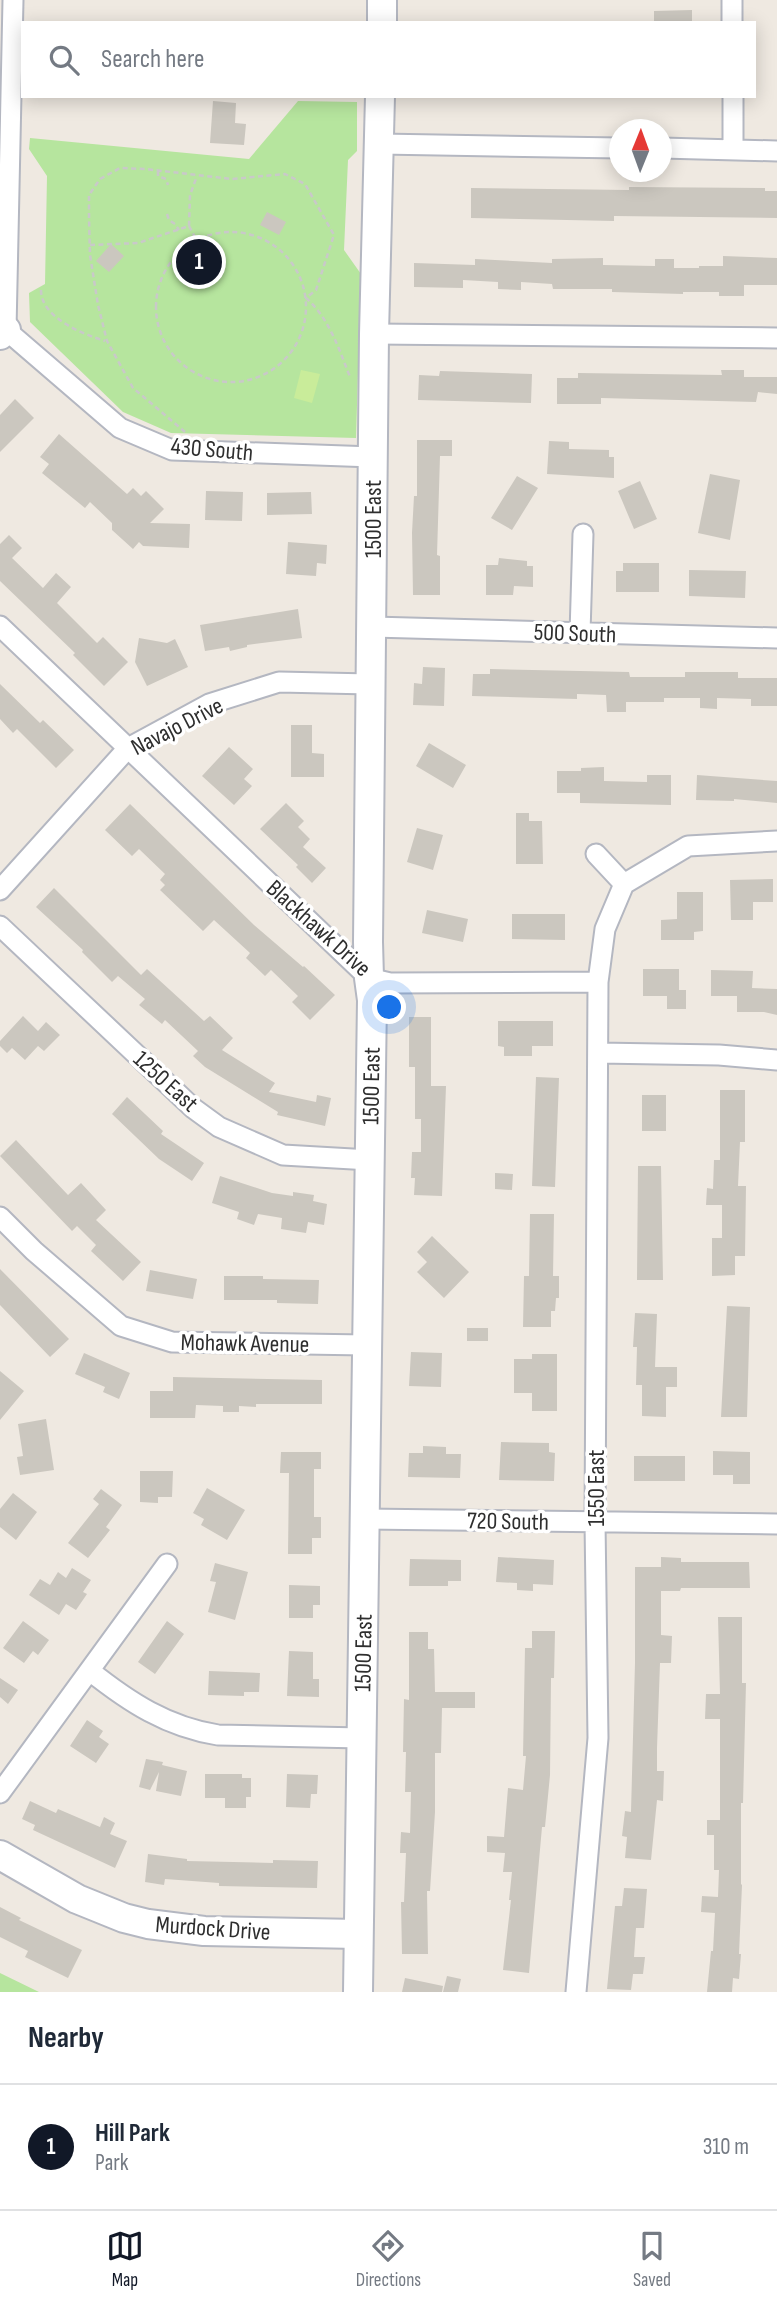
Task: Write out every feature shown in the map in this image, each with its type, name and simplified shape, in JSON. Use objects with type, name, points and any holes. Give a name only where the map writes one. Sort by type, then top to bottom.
[{"type":"street","points":[[3,333],[13,0]]},
{"type":"street","points":[[382,0],[382,21]]},
{"type":"street","points":[[732,0],[733,21]]},
{"type":"street","name":"1500 East","points":[[358,1992],[372,1000],[369,978],[374,334],[380,98]]},
{"type":"street","points":[[733,98],[733,150]]},
{"type":"street","points":[[380,144],[609,148]]},
{"type":"street","points":[[672,148],[777,151]]},
{"type":"street","name":"430 South","points":[[3,333],[120,428],[172,450],[373,457]]},
{"type":"street","points":[[374,334],[777,338]]},
{"type":"street","points":[[580,633],[583,534]]},
{"type":"street","name":"Blackhawk Drive","points":[[0,626],[369,978],[390,983],[598,982]]},
{"type":"street","name":"500 South","points":[[373,627],[777,638]]},
{"type":"street","name":"Navajo Drive","points":[[0,890],[128,748],[209,704],[279,682],[370,684]]},
{"type":"street","points":[[598,982],[605,929],[624,884],[688,846],[777,841]]},
{"type":"street","points":[[596,854],[624,884]]},
{"type":"street","name":"1250 East","points":[[0,926],[193,1108],[219,1127],[283,1155],[370,1160]]},
{"type":"street","name":"1550 East","points":[[576,1992],[598,1738],[595,1522],[598,982]]},
{"type":"street","points":[[599,1053],[719,1055],[777,1060]]},
{"type":"street","name":"Mohawk Avenue","points":[[0,1217],[34,1251],[121,1326],[172,1342],[366,1345]]},
{"type":"street","name":"720 South","points":[[364,1519],[777,1524]]},
{"type":"street","points":[[0,1793],[167,1564]]},
{"type":"street","points":[[90,1671],[154,1715],[194,1731],[218,1735],[362,1738]]},
{"type":"street","name":"Murdock Drive","points":[[0,1855],[77,1899],[124,1918],[148,1924],[204,1931],[358,1934]]},
{"type":"path","points":[[187,434],[133,388],[107,341],[98,305],[90,245],[89,195],[100,179],[120,169],[232,179],[285,174],[305,184],[334,235],[316,290],[306,298]]},
{"type":"path","points":[[158,171],[158,176],[166,179],[168,185]]},
{"type":"path","points":[[197,176],[190,195],[190,226],[197,240]]},
{"type":"path","points":[[167,214],[179,230]]},
{"type":"path","points":[[90,245],[138,243],[190,226]]},
{"type":"path","points":[[237,232],[257,236],[275,246],[290,261],[300,278],[306,298],[304,321],[296,343],[282,362],[262,375],[240,381],[217,381],[195,373],[176,359],[163,340],[156,318],[156,294],[164,272],[178,254],[197,240],[216,233],[237,232]]},
{"type":"path","points":[[334,235],[340,235]]},
{"type":"path","points":[[41,290],[41,297],[48,309],[64,323],[81,334],[107,341]]},
{"type":"path","points":[[306,298],[318,309],[330,330],[352,380]]},
{"type":"green space","points":[[298,101],[357,102],[357,151],[348,160],[344,250],[361,274],[356,438],[171,433],[123,412],[30,322],[29,293],[45,284],[47,176],[29,149],[30,138],[249,159]]},
{"type":"green space","points":[[301,370],[320,374],[312,403],[294,398]]},
{"type":"green space","points":[[0,1973],[39,1992],[0,1992]]},
{"type":"building","points":[[692,10],[692,21],[654,21],[654,11]]},
{"type":"building","points":[[213,101],[236,103],[235,123],[246,124],[244,145],[210,143]]},
{"type":"building","points":[[629,187],[765,188],[765,191],[777,191],[777,218],[614,216],[614,221],[471,218],[471,188],[629,190]]},
{"type":"building","points":[[267,212],[286,222],[279,235],[260,225]]},
{"type":"building","points":[[111,244],[124,256],[109,272],[96,261]]},
{"type":"building","points":[[723,256],[777,258],[777,285],[744,285],[744,296],[719,296],[719,292],[683,294],[612,292],[612,289],[553,289],[552,284],[521,282],[521,290],[498,289],[498,282],[463,280],[463,288],[414,287],[414,263],[475,265],[475,259],[552,263],[552,259],[603,258],[603,265],[655,266],[655,259],[674,259],[674,268],[699,268],[723,266]]},
{"type":"building","points":[[721,370],[744,370],[744,377],[777,377],[777,394],[758,392],[756,402],[601,398],[601,404],[557,404],[557,378],[578,378],[578,373],[722,375]]},
{"type":"building","points":[[440,371],[532,374],[531,403],[418,400],[419,375],[439,376]]},
{"type":"building","points":[[15,399],[34,418],[0,452],[0,415]]},
{"type":"building","points":[[59,434],[127,494],[133,488],[141,496],[146,491],[164,509],[150,523],[190,524],[189,548],[143,546],[139,542],[133,549],[112,530],[112,523],[90,502],[85,508],[42,473],[49,464],[40,457]]},
{"type":"building","points":[[417,440],[452,440],[452,456],[440,456],[437,555],[440,556],[440,595],[413,595],[412,533],[414,496],[417,496]]},
{"type":"building","points":[[549,441],[569,442],[569,449],[609,450],[609,457],[614,457],[614,478],[547,474]]},
{"type":"building","points":[[710,474],[740,480],[730,540],[698,533]]},
{"type":"building","points":[[517,476],[538,488],[512,530],[491,518]]},
{"type":"building","points":[[640,481],[657,519],[634,529],[618,491]]},
{"type":"building","points":[[206,491],[243,492],[242,521],[205,520]]},
{"type":"building","points":[[311,492],[312,514],[267,515],[267,493]]},
{"type":"building","points":[[9,535],[22,548],[12,558],[43,588],[56,573],[71,587],[57,603],[97,643],[103,637],[128,662],[104,686],[73,655],[75,653],[0,581],[0,544]]},
{"type":"building","points":[[288,542],[327,545],[326,564],[317,563],[316,576],[286,574]]},
{"type":"building","points":[[499,558],[527,561],[527,566],[533,566],[533,587],[514,586],[513,595],[486,595],[486,565],[498,565]]},
{"type":"building","points":[[623,563],[659,563],[659,592],[616,592],[616,571],[623,571]]},
{"type":"building","points":[[689,570],[746,571],[745,598],[689,596]]},
{"type":"building","points":[[298,609],[302,638],[247,645],[230,651],[229,647],[205,651],[200,625]]},
{"type":"building","points":[[139,638],[167,643],[175,639],[188,667],[147,686],[135,662]]},
{"type":"building","points":[[423,667],[445,668],[444,706],[413,705],[414,683],[422,684]]},
{"type":"building","points":[[490,669],[629,672],[630,677],[685,677],[685,672],[738,672],[738,678],[777,678],[777,706],[751,706],[751,699],[717,698],[717,709],[700,708],[700,698],[664,698],[664,702],[626,702],[626,712],[607,712],[606,695],[577,694],[577,699],[472,696],[473,674],[490,674]]},
{"type":"building","points":[[0,684],[40,723],[43,720],[74,750],[56,768],[17,729],[13,733],[0,719]]},
{"type":"building","points":[[291,725],[312,725],[312,753],[324,754],[324,777],[291,777]]},
{"type":"building","points":[[429,743],[466,765],[453,788],[416,766]]},
{"type":"building","points":[[229,747],[253,769],[244,779],[252,786],[234,805],[202,776]]},
{"type":"building","points":[[604,767],[604,781],[647,782],[647,775],[671,775],[671,805],[580,803],[580,793],[557,793],[557,771]]},
{"type":"building","points":[[697,775],[777,781],[777,803],[734,799],[696,800]]},
{"type":"building","points":[[286,803],[304,821],[298,827],[310,839],[303,847],[326,868],[312,883],[296,867],[298,865],[260,829]]},
{"type":"building","points":[[130,804],[254,925],[335,995],[310,1020],[292,1002],[298,996],[271,970],[265,976],[246,958],[250,953],[214,920],[203,931],[160,890],[165,885],[160,880],[165,874],[139,849],[132,856],[105,830]]},
{"type":"building","points":[[516,813],[529,813],[529,821],[542,821],[543,864],[516,864]]},
{"type":"building","points":[[417,828],[443,835],[433,870],[407,862]]},
{"type":"building","points":[[773,879],[773,902],[753,902],[753,920],[731,920],[730,880]]},
{"type":"building","points":[[54,888],[141,975],[147,969],[204,1021],[210,1016],[233,1038],[222,1050],[275,1083],[269,1092],[316,1102],[317,1095],[331,1098],[325,1126],[277,1115],[278,1112],[205,1067],[193,1056],[198,1051],[165,1020],[162,1024],[139,1005],[145,999],[118,976],[112,982],[83,950],[36,907]]},
{"type":"building","points":[[677,892],[703,892],[703,931],[694,932],[694,940],[661,940],[661,920],[677,919]]},
{"type":"building","points":[[427,910],[468,919],[463,942],[422,933]]},
{"type":"building","points":[[512,914],[565,914],[565,940],[512,939]]},
{"type":"building","points":[[643,969],[679,969],[679,990],[686,990],[686,1009],[667,1009],[667,996],[643,996]]},
{"type":"building","points":[[711,970],[753,971],[752,988],[777,989],[777,1015],[737,1012],[737,996],[711,996]]},
{"type":"building","points":[[23,1016],[38,1031],[46,1022],[60,1035],[44,1051],[38,1046],[25,1060],[12,1048],[7,1053],[0,1046],[0,1041]]},
{"type":"building","points":[[409,1017],[431,1017],[431,1086],[446,1086],[442,1196],[414,1195],[415,1178],[411,1178],[412,1152],[421,1152],[421,1119],[415,1119],[415,1067],[409,1067]]},
{"type":"building","points":[[498,1021],[553,1021],[553,1046],[532,1046],[532,1056],[504,1056],[504,1047],[498,1046]]},
{"type":"building","points":[[536,1077],[559,1078],[555,1187],[532,1186]]},
{"type":"building","points":[[720,1090],[745,1090],[745,1142],[740,1142],[738,1186],[746,1186],[745,1256],[735,1256],[735,1275],[712,1276],[712,1238],[722,1238],[722,1205],[706,1205],[707,1188],[713,1189],[714,1160],[720,1160]]},
{"type":"building","points":[[642,1095],[666,1095],[666,1131],[642,1131]]},
{"type":"building","points":[[127,1097],[163,1131],[161,1134],[204,1163],[192,1181],[159,1159],[112,1114]]},
{"type":"building","points":[[16,1140],[68,1195],[81,1183],[106,1210],[96,1220],[141,1262],[123,1281],[91,1251],[96,1245],[77,1226],[72,1231],[0,1156]]},
{"type":"building","points":[[638,1166],[661,1166],[663,1280],[637,1280]]},
{"type":"building","points":[[495,1173],[513,1174],[512,1190],[495,1189]]},
{"type":"building","points":[[220,1176],[272,1193],[314,1195],[313,1201],[327,1204],[324,1225],[308,1222],[306,1233],[281,1229],[282,1218],[258,1214],[254,1225],[237,1219],[239,1212],[212,1203]]},
{"type":"building","points":[[530,1214],[554,1214],[553,1276],[559,1276],[559,1298],[556,1298],[555,1311],[551,1311],[551,1327],[523,1327],[524,1276],[529,1276]]},
{"type":"building","points":[[432,1236],[469,1272],[444,1298],[417,1272],[427,1262],[417,1252]]},
{"type":"building","points":[[0,1269],[69,1339],[50,1357],[0,1305]]},
{"type":"building","points":[[150,1270],[197,1279],[193,1299],[146,1291]]},
{"type":"building","points":[[224,1276],[319,1280],[318,1304],[277,1303],[277,1300],[224,1300]]},
{"type":"building","points":[[727,1306],[750,1307],[747,1417],[721,1417]]},
{"type":"building","points":[[635,1313],[657,1314],[655,1367],[677,1367],[677,1387],[666,1387],[666,1417],[642,1416],[642,1385],[636,1385],[637,1347],[633,1347]]},
{"type":"building","points":[[467,1328],[488,1328],[488,1341],[467,1341]]},
{"type":"building","points":[[411,1352],[442,1353],[441,1387],[409,1386]]},
{"type":"building","points":[[84,1353],[130,1373],[119,1399],[103,1392],[105,1387],[75,1374]]},
{"type":"building","points":[[532,1354],[557,1354],[557,1411],[532,1411],[532,1393],[514,1393],[514,1359],[532,1359]]},
{"type":"building","points":[[0,1371],[24,1391],[0,1420]]},
{"type":"building","points":[[173,1377],[322,1380],[322,1404],[256,1404],[256,1407],[239,1406],[239,1412],[223,1412],[223,1406],[196,1405],[195,1418],[150,1418],[150,1391],[173,1391]]},
{"type":"building","points":[[46,1419],[54,1470],[20,1475],[17,1457],[23,1456],[18,1424]]},
{"type":"building","points":[[501,1442],[549,1443],[549,1452],[555,1453],[554,1481],[499,1480]]},
{"type":"building","points":[[423,1446],[446,1447],[446,1454],[461,1454],[460,1478],[408,1477],[409,1453],[423,1453]]},
{"type":"building","points":[[713,1451],[750,1452],[750,1484],[733,1484],[733,1475],[713,1475]]},
{"type":"building","points":[[281,1452],[321,1452],[321,1469],[314,1469],[314,1517],[321,1517],[321,1538],[312,1538],[312,1554],[288,1554],[289,1473],[280,1473]]},
{"type":"building","points":[[634,1456],[685,1456],[685,1481],[634,1481]]},
{"type":"building","points":[[140,1471],[173,1471],[172,1497],[158,1497],[158,1503],[140,1502]]},
{"type":"building","points":[[207,1488],[245,1510],[227,1540],[201,1525],[204,1519],[193,1513]]},
{"type":"building","points":[[101,1489],[122,1505],[106,1527],[110,1530],[88,1558],[68,1543],[99,1504],[93,1499]]},
{"type":"building","points":[[13,1493],[37,1512],[16,1540],[0,1527],[0,1509]]},
{"type":"building","points":[[498,1557],[554,1560],[553,1585],[533,1584],[533,1591],[517,1590],[517,1583],[496,1582]]},
{"type":"building","points":[[661,1557],[681,1558],[681,1562],[749,1562],[750,1588],[681,1588],[680,1591],[661,1591],[661,1635],[672,1636],[671,1663],[660,1663],[657,1771],[664,1771],[663,1801],[657,1800],[651,1860],[625,1858],[627,1837],[622,1836],[625,1811],[631,1812],[635,1567],[661,1567]]},
{"type":"building","points":[[410,1559],[461,1560],[461,1581],[448,1581],[448,1586],[409,1586]]},
{"type":"building","points":[[215,1563],[248,1572],[235,1620],[208,1612],[216,1582],[210,1581]]},
{"type":"building","points":[[72,1568],[91,1580],[83,1592],[87,1594],[76,1610],[66,1604],[59,1615],[29,1595],[40,1579],[50,1585],[58,1572],[66,1578]]},
{"type":"building","points":[[289,1585],[320,1586],[320,1605],[313,1605],[313,1618],[289,1618]]},
{"type":"building","points":[[718,1617],[742,1617],[742,1683],[746,1683],[741,1803],[741,1954],[739,1979],[733,1978],[732,1992],[707,1992],[715,1913],[701,1912],[702,1896],[718,1897],[719,1870],[714,1870],[714,1835],[707,1835],[707,1820],[720,1820],[720,1719],[705,1719],[706,1694],[720,1694]]},
{"type":"building","points":[[23,1621],[49,1640],[38,1655],[33,1651],[24,1663],[3,1648]]},
{"type":"building","points":[[167,1621],[184,1634],[155,1674],[138,1662]]},
{"type":"building","points":[[532,1631],[555,1631],[554,1678],[551,1678],[550,1775],[545,1827],[542,1827],[529,1973],[503,1970],[512,1872],[503,1872],[505,1853],[487,1852],[487,1836],[504,1837],[508,1788],[523,1790],[526,1756],[523,1756],[525,1648],[532,1648]]},
{"type":"building","points":[[409,1632],[428,1632],[428,1649],[434,1649],[435,1692],[475,1692],[475,1708],[442,1708],[441,1753],[435,1753],[435,1812],[430,1891],[427,1891],[428,1954],[402,1954],[401,1902],[404,1902],[406,1853],[400,1853],[401,1832],[410,1833],[411,1792],[405,1792],[406,1752],[403,1752],[404,1699],[409,1700]]},
{"type":"building","points":[[289,1651],[313,1652],[313,1679],[319,1679],[319,1697],[287,1696]]},
{"type":"building","points":[[209,1671],[260,1673],[259,1692],[244,1692],[244,1696],[208,1695]]},
{"type":"building","points":[[0,1678],[18,1690],[8,1704],[0,1697]]},
{"type":"building","points":[[87,1720],[103,1731],[99,1737],[109,1744],[96,1763],[70,1746]]},
{"type":"building","points":[[146,1759],[187,1771],[181,1796],[156,1791],[159,1772],[150,1790],[139,1787]]},
{"type":"building","points":[[205,1774],[242,1774],[242,1778],[251,1778],[251,1797],[246,1797],[246,1808],[225,1808],[225,1798],[205,1798]]},
{"type":"building","points":[[287,1774],[318,1775],[317,1794],[311,1794],[310,1808],[286,1807]]},
{"type":"building","points":[[30,1801],[56,1813],[58,1809],[100,1827],[104,1817],[115,1823],[110,1834],[127,1841],[115,1868],[33,1830],[35,1825],[22,1819]]},
{"type":"building","points":[[148,1854],[187,1861],[318,1861],[317,1888],[219,1886],[219,1883],[165,1879],[164,1885],[145,1882]]},
{"type":"building","points":[[624,1888],[647,1889],[644,1928],[636,1928],[634,1957],[645,1957],[643,1974],[633,1974],[631,1990],[607,1989],[615,1906],[622,1906]]},
{"type":"building","points":[[0,1907],[21,1918],[19,1920],[82,1950],[68,1978],[25,1957],[28,1951],[0,1937]]},
{"type":"building","points":[[447,1976],[461,1979],[458,1992],[443,1992]]},
{"type":"building","points":[[405,1978],[443,1986],[442,1992],[402,1992]]},
{"type":"place","name":"Hill Park","points":[[199,262]]}]
